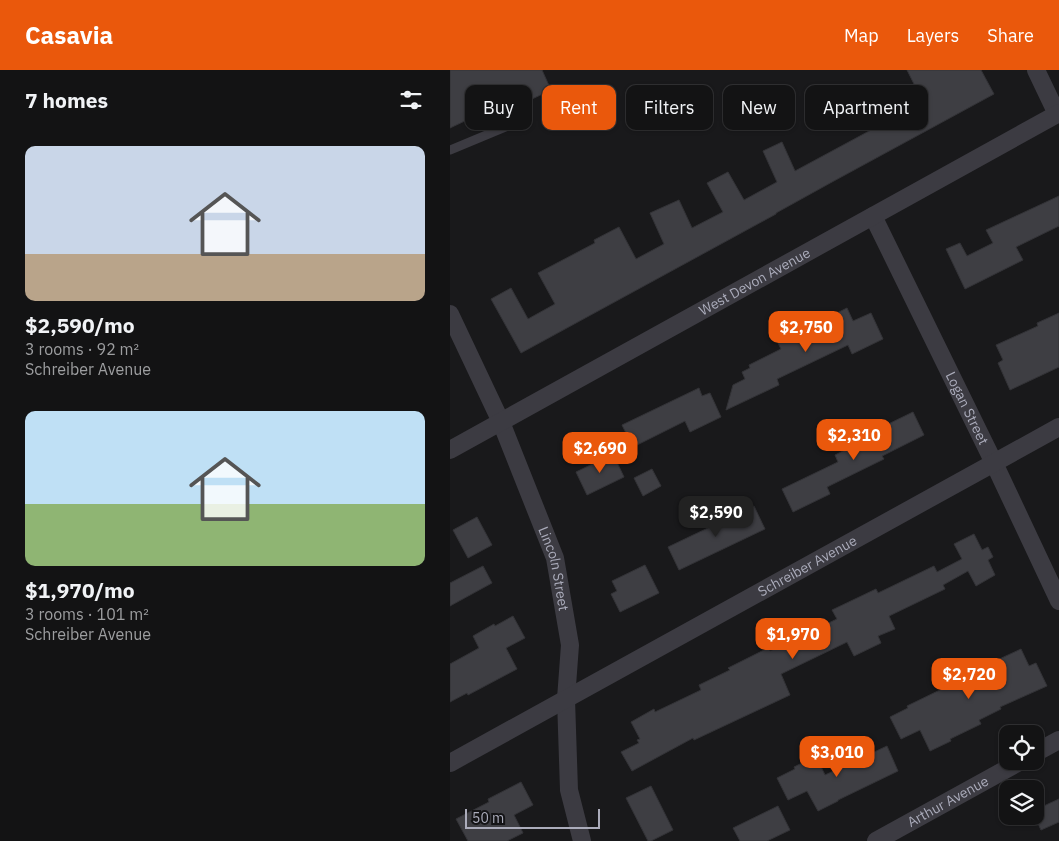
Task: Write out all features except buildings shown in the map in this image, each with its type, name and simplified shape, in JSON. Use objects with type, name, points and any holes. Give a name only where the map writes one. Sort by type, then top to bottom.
[{"type":"street","points":[[1036,70],[1058,113]]},
{"type":"street","name":"West Devon Avenue","points":[[450,450],[1058,113]]},
{"type":"street","name":"Logan Street","points":[[873,216],[994,463],[1059,601]]},
{"type":"street","name":"Lincoln Street","points":[[450,314],[501,422],[555,558],[570,645],[566,699],[569,790],[582,841]]},
{"type":"street","name":"Schreiber Avenue","points":[[450,764],[1059,426]]},
{"type":"street","points":[[1044,749],[1059,740]]},
{"type":"street","name":"Arthur Avenue","points":[[876,841],[1005,770]]},
{"type":"lane","points":[[450,150],[498,130]]}]
